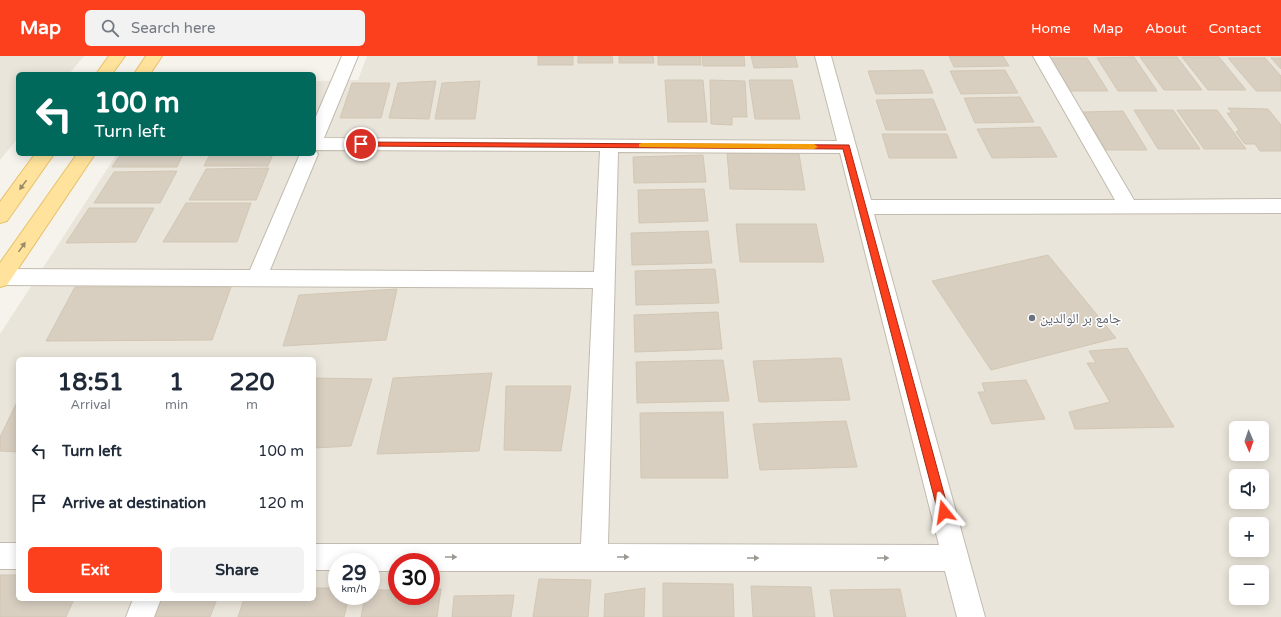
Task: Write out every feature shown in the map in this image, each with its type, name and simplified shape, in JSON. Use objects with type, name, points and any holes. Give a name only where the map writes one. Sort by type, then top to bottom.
[{"type":"main road","points":[[105,72],[117,56]]},
{"type":"main road","points":[[143,72],[154,56]]},
{"type":"main road","points":[[0,216],[44,156]]},
{"type":"main road","points":[[0,278],[85,156]]},
{"type":"street","points":[[316,138],[350,56]]},
{"type":"street","points":[[822,56],[971,617]]},
{"type":"street","points":[[1041,56],[1128,206]]},
{"type":"street","points":[[316,143],[846,147]]},
{"type":"street","points":[[594,557],[610,146]]},
{"type":"street","points":[[257,278],[308,156]]},
{"type":"street","points":[[862,207],[1281,206]]},
{"type":"street","points":[[0,278],[604,280]]},
{"type":"street","points":[[0,556],[16,556]]},
{"type":"street","points":[[316,557],[956,558]]},
{"type":"street","points":[[140,617],[146,601]]},
{"type":"shaded area","points":[[0,56],[84,56],[71,72],[16,72],[16,140],[0,160]]},
{"type":"shaded area","points":[[367,56],[1281,56],[1281,617],[0,617],[0,334],[116,156],[316,156],[316,81],[358,80]]},
{"type":"building","points":[[538,56],[573,56],[573,65],[538,65]]},
{"type":"building","points":[[578,56],[612,56],[613,63],[578,63]]},
{"type":"building","points":[[619,56],[653,56],[654,63],[619,63]]},
{"type":"building","points":[[658,56],[700,56],[701,65],[658,65]]},
{"type":"building","points":[[702,56],[744,56],[745,66],[703,66]]},
{"type":"building","points":[[751,56],[795,56],[798,67],[754,68]]},
{"type":"building","points":[[949,56],[1003,56],[1009,66],[954,67]]},
{"type":"building","points":[[1134,57],[1157,91],[1118,91],[1097,58]]},
{"type":"building","points":[[1140,57],[1177,57],[1202,90],[1164,90]]},
{"type":"building","points":[[1182,57],[1219,57],[1246,90],[1208,90]]},
{"type":"building","points":[[1050,58],[1087,58],[1108,91],[1070,91]]},
{"type":"building","points":[[1228,58],[1265,58],[1281,76],[1281,91],[1256,91]]},
{"type":"building","points":[[1271,58],[1281,58],[1281,69]]},
{"type":"building","points":[[923,70],[933,93],[876,94],[868,71]]},
{"type":"building","points":[[1005,70],[1018,93],[961,94],[950,71]]},
{"type":"building","points":[[665,80],[703,80],[707,122],[668,122]]},
{"type":"building","points":[[710,80],[745,81],[747,117],[732,117],[732,125],[711,124]]},
{"type":"building","points":[[749,80],[792,80],[800,119],[755,119]]},
{"type":"building","points":[[436,81],[429,119],[389,118],[398,83]]},
{"type":"building","points":[[480,81],[475,119],[435,119],[442,83]]},
{"type":"building","points":[[352,83],[390,83],[381,118],[340,118]]},
{"type":"building","points":[[1020,97],[1034,122],[975,123],[964,98]]},
{"type":"building","points":[[933,99],[946,130],[886,130],[876,100]]},
{"type":"building","points":[[1228,108],[1268,109],[1281,125],[1281,151],[1260,151],[1255,144],[1245,144],[1236,132],[1239,130],[1227,113],[1232,113]]},
{"type":"building","points":[[1134,110],[1173,110],[1200,149],[1158,149]]},
{"type":"building","points":[[1177,110],[1217,110],[1246,149],[1204,149]]},
{"type":"building","points":[[1123,111],[1147,150],[1106,150],[1083,112]]},
{"type":"building","points":[[1040,127],[1057,157],[992,158],[977,129]]},
{"type":"building","points":[[882,134],[947,134],[957,158],[889,158]]},
{"type":"building","points":[[727,153],[799,154],[805,190],[730,189]]},
{"type":"building","points":[[703,155],[706,182],[634,183],[633,157]]},
{"type":"building","points":[[120,156],[182,156],[177,167],[112,167]]},
{"type":"building","points":[[209,156],[272,156],[268,166],[204,166]]},
{"type":"building","points":[[269,168],[256,200],[189,200],[206,169]]},
{"type":"building","points":[[177,171],[160,203],[94,203],[114,172]]},
{"type":"building","points":[[704,189],[708,221],[639,223],[638,190]]},
{"type":"building","points":[[186,203],[251,203],[237,242],[163,242]]},
{"type":"building","points":[[89,208],[154,208],[136,242],[66,243]]},
{"type":"building","points":[[736,224],[816,224],[824,262],[740,262]]},
{"type":"building","points":[[708,231],[712,263],[632,265],[631,233]]},
{"type":"building","points":[[1048,255],[1116,338],[991,370],[932,281]]},
{"type":"building","points":[[715,269],[719,303],[636,305],[635,271]]},
{"type":"building","points":[[75,287],[231,287],[212,340],[46,341]]},
{"type":"building","points":[[397,289],[386,340],[283,346],[299,295]]},
{"type":"building","points":[[718,312],[722,349],[635,352],[634,315]]},
{"type":"building","points":[[1127,348],[1174,427],[1075,429],[1069,412],[1110,402],[1087,363],[1096,363],[1089,351]]},
{"type":"building","points":[[841,358],[850,400],[759,402],[753,361]]},
{"type":"building","points":[[723,360],[729,401],[637,403],[636,362]]},
{"type":"building","points":[[492,373],[479,451],[377,454],[393,378]]},
{"type":"building","points":[[316,378],[372,379],[351,446],[316,448]]},
{"type":"building","points":[[1026,380],[1045,419],[992,424],[978,392],[985,392],[982,383]]},
{"type":"building","points":[[506,386],[571,386],[561,451],[504,450]]},
{"type":"building","points":[[16,404],[16,452],[0,451],[0,437]]},
{"type":"building","points":[[723,412],[728,478],[641,478],[640,413]]},
{"type":"building","points":[[846,421],[857,467],[760,470],[753,424]]},
{"type":"building","points":[[0,575],[16,575],[16,601],[73,601],[66,617],[0,617]]},
{"type":"building","points":[[539,579],[591,580],[588,617],[533,617]]},
{"type":"building","points":[[663,583],[733,584],[734,617],[663,617]]},
{"type":"building","points":[[751,586],[811,587],[815,617],[753,617]]},
{"type":"building","points":[[316,588],[328,588],[328,605],[347,605],[344,617],[238,617],[243,601],[316,601]]},
{"type":"building","points":[[645,588],[644,617],[604,617],[605,594]]},
{"type":"building","points":[[900,589],[906,617],[834,617],[830,590]]},
{"type":"building","points":[[380,590],[388,590],[388,605],[439,605],[437,617],[361,617],[363,605],[380,605]]},
{"type":"building","points":[[514,595],[511,617],[452,617],[454,596]]},
{"type":"building","points":[[142,601],[216,601],[210,617],[136,617]]},
{"type":"slow traffic","points":[[642,146],[814,147]]},
{"type":"place","name":"جامع بر الوالدين","points":[[1032,318]]},
{"type":"route","points":[[361,144],[846,147],[944,512]]}]
